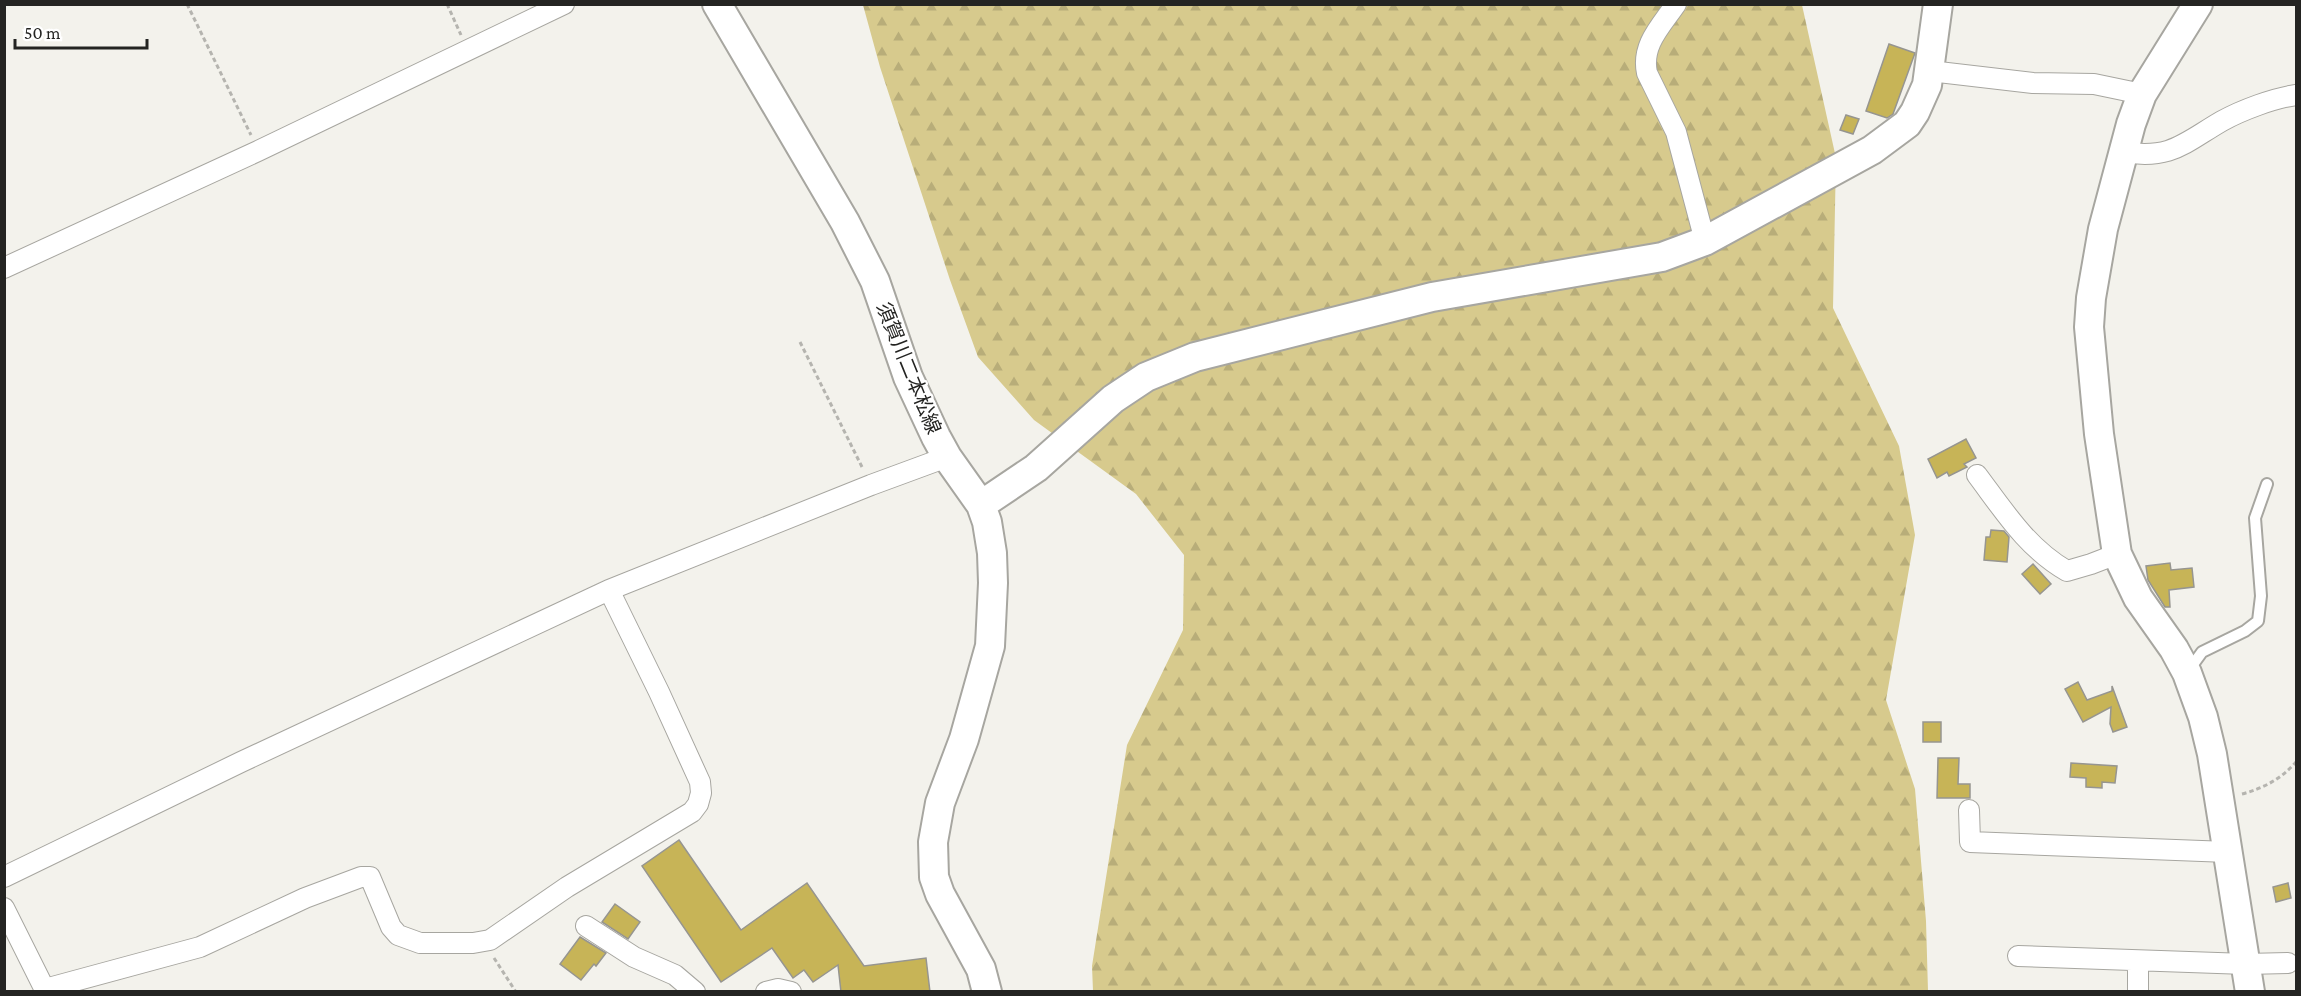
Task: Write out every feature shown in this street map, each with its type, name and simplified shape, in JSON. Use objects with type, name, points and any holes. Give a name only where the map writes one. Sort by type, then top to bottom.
[{"type":"street","points":[[4,268],[469,51],[564,4]]},
{"type":"street","name":"須賀川二本松線","points":[[717,4],[809,159],[860,252],[875,281],[908,377],[947,457],[981,505],[987,522],[992,553],[993,622],[990,646],[964,739],[940,803],[933,842],[934,877],[939,894],[981,969],[987,992]]},
{"type":"street","points":[[1676,4],[1649,44],[1645,63],[1647,73],[1676,132],[1705,241]]},
{"type":"street","points":[[981,505],[1035,468],[1113,399],[1146,377],[1184,361],[1432,297],[1662,257],[1705,241],[1892,137],[1916,112],[1922,99],[1930,71],[1938,4]]},
{"type":"street","points":[[2198,4],[2142,94],[2123,152],[2103,229],[2091,298],[2089,327],[2100,438],[2117,554],[2149,617],[2175,649],[2187,673],[2206,726],[2248,978]]},
{"type":"street","points":[[1930,71],[2033,83],[2094,84],[2142,94]]},
{"type":"street","points":[[2123,152],[2141,155],[2167,153],[2224,120],[2284,97],[2296,95]]},
{"type":"street","points":[[4,877],[241,762],[609,590],[947,457]]},
{"type":"street","points":[[1977,475],[2022,537],[2048,560],[2067,571],[2117,554]]},
{"type":"street","points":[[4,908],[46,990],[200,947],[305,898],[361,877],[370,877],[391,927],[398,935],[420,943],[473,943],[490,940],[567,887],[676,823],[698,804],[701,793],[700,782],[609,590]]},
{"type":"street","points":[[1969,810],[1970,842],[2228,852]]},
{"type":"street","points":[[586,926],[634,957],[675,975],[695,992]]},
{"type":"street","points":[[2019,957],[2138,961],[2248,978],[2288,963]]},
{"type":"street","points":[[2138,961],[2138,992]]},
{"type":"street","points":[[766,992],[778,989],[791,992]]},
{"type":"lane","points":[[2187,673],[2202,652],[2245,631],[2258,621],[2261,596],[2255,518],[2267,484]]},
{"type":"path","points":[[188,4],[258,150]]},
{"type":"path","points":[[447,4],[469,51]]},
{"type":"path","points":[[800,342],[871,485]]},
{"type":"path","points":[[2220,800],[2259,789],[2285,775],[2296,762]]},
{"type":"path","points":[[483,941],[516,992]]},
{"type":"green space","points":[[863,5],[1802,5],[1836,158],[1833,308],[1899,446],[1915,535],[1886,700],[1915,789],[1926,921],[1928,991],[1093,991],[1092,966],[1127,745],[1183,630],[1184,555],[1136,494],[1034,420],[978,357],[950,280],[880,67]]},
{"type":"building","points":[[1889,44],[1915,53],[1893,114],[1887,118],[1866,111]]},
{"type":"building","points":[[1846,115],[1859,119],[1853,134],[1840,130]]},
{"type":"building","points":[[1966,439],[1976,458],[1964,464],[1967,467],[1949,476],[1947,472],[1937,478],[1928,459]]},
{"type":"building","points":[[1991,530],[2004,531],[2009,537],[2007,562],[1984,560],[1986,537],[1990,537]]},
{"type":"building","points":[[2170,563],[2171,570],[2192,568],[2194,587],[2169,590],[2170,607],[2165,607],[2148,580],[2146,566]]},
{"type":"building","points":[[2033,564],[2051,584],[2040,594],[2022,574]]},
{"type":"building","points":[[2078,682],[2087,700],[2112,691],[2112,686],[2127,727],[2113,732],[2110,724],[2111,707],[2083,722],[2065,689]]},
{"type":"building","points":[[1923,722],[1941,722],[1941,742],[1923,742]]},
{"type":"building","points":[[1938,758],[1959,758],[1958,784],[1970,784],[1970,798],[1937,798]]},
{"type":"building","points":[[2071,763],[2117,766],[2115,783],[2102,782],[2102,788],[2086,787],[2086,778],[2070,777]]},
{"type":"building","points":[[679,840],[741,930],[807,883],[864,966],[926,958],[930,992],[841,992],[838,965],[813,982],[804,970],[793,978],[772,948],[721,982],[642,866]]},
{"type":"building","points":[[2288,883],[2291,898],[2276,902],[2273,887]]},
{"type":"building","points":[[615,904],[640,922],[628,939],[602,922]]},
{"type":"building","points":[[580,937],[606,953],[581,980],[560,964]]}]
